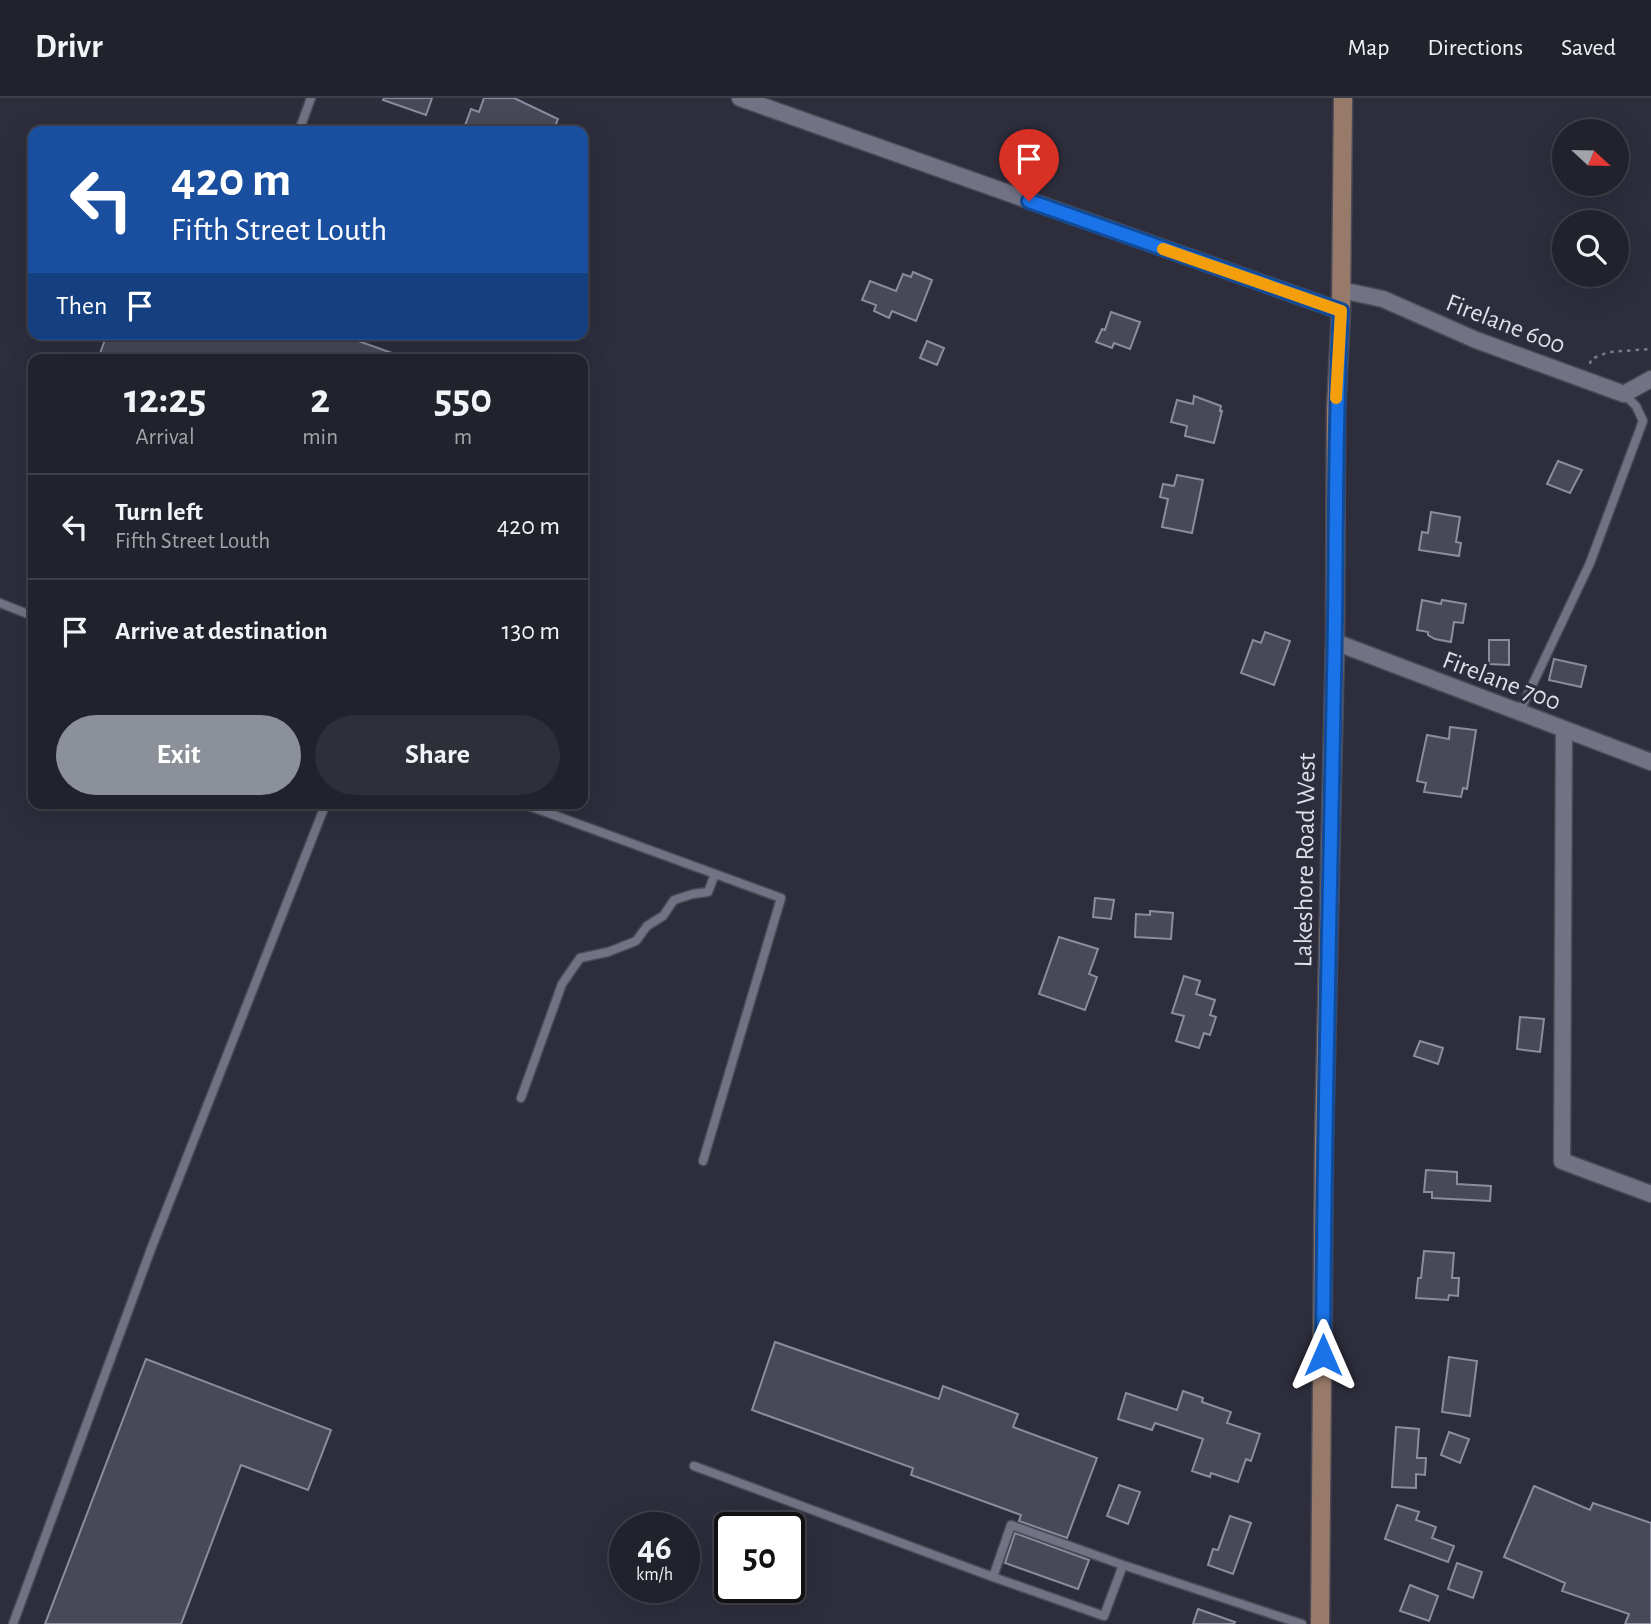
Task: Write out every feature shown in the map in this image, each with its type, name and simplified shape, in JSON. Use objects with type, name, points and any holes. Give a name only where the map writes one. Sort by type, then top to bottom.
[{"type":"main road","name":"Lakeshore Road West","points":[[1320,1624],[1325,1126],[1343,98]]},
{"type":"street","points":[[740,98],[1341,311]]},
{"type":"street","name":"Firelane 600","points":[[1341,290],[1383,299],[1476,340],[1624,394]]},
{"type":"street","points":[[1624,394],[1651,379]]},
{"type":"street","name":"Firelane 700","points":[[1335,642],[1651,762]]},
{"type":"street","points":[[1564,730],[1562,1161],[1651,1194]]},
{"type":"lane","points":[[301,126],[311,98]]},
{"type":"lane","points":[[1519,713],[1590,563],[1643,421],[1636,406],[1624,394]]},
{"type":"lane","points":[[0,603],[28,614]]},
{"type":"lane","points":[[13,1624],[151,1249],[324,809]]},
{"type":"lane","points":[[537,809],[781,898],[703,1161]]},
{"type":"lane","points":[[521,1098],[562,984],[580,958],[636,941],[647,926],[663,916],[674,900],[708,892],[715,874]]},
{"type":"lane","points":[[694,1466],[1104,1616],[1123,1565]]},
{"type":"lane","points":[[993,1577],[1011,1525],[1303,1624]]},
{"type":"path","points":[[1584,380],[1591,359],[1609,352],[1651,349]]},
{"type":"building","points":[[432,98],[426,115],[383,100]]},
{"type":"building","points":[[484,98],[514,98],[558,119],[555,126],[465,126],[471,109],[479,112]]},
{"type":"building","points":[[913,272],[932,280],[916,321],[892,311],[889,318],[874,311],[876,305],[862,300],[870,281],[896,291],[903,274],[911,277]]},
{"type":"building","points":[[1111,312],[1140,322],[1130,349],[1114,343],[1112,348],[1096,342],[1102,329],[1105,330]]},
{"type":"building","points":[[105,340],[356,340],[395,354],[100,354]]},
{"type":"building","points":[[927,341],[944,348],[937,365],[920,358]]},
{"type":"building","points":[[1194,396],[1221,406],[1214,443],[1185,436],[1187,426],[1171,422],[1177,400],[1193,404]]},
{"type":"building","points":[[1558,461],[1582,470],[1570,493],[1547,484]]},
{"type":"building","points":[[1177,475],[1203,480],[1192,533],[1162,527],[1168,499],[1160,497],[1163,484],[1174,486]]},
{"type":"building","points":[[1431,512],[1460,517],[1456,542],[1461,543],[1459,556],[1419,550],[1422,532],[1428,533]]},
{"type":"building","points":[[1422,600],[1441,604],[1442,600],[1466,604],[1463,623],[1454,622],[1451,642],[1435,639],[1428,635],[1428,632],[1417,630]]},
{"type":"building","points":[[1265,632],[1290,641],[1274,685],[1241,673],[1253,640],[1261,643]]},
{"type":"building","points":[[1489,640],[1509,640],[1509,665],[1489,664]]},
{"type":"building","points":[[1554,659],[1586,666],[1581,687],[1549,680]]},
{"type":"building","points":[[1450,727],[1476,730],[1467,789],[1463,788],[1461,797],[1424,792],[1426,783],[1417,781],[1427,735],[1449,739]]},
{"type":"building","points":[[1095,898],[1114,900],[1111,919],[1093,917]]},
{"type":"building","points":[[1150,911],[1173,913],[1171,939],[1135,937],[1136,914],[1150,915]]},
{"type":"building","points":[[1059,937],[1098,949],[1089,974],[1097,977],[1085,1010],[1039,994]]},
{"type":"building","points":[[1184,976],[1200,981],[1196,994],[1215,1000],[1210,1015],[1216,1017],[1210,1035],[1204,1033],[1199,1048],[1176,1041],[1184,1016],[1172,1013]]},
{"type":"building","points":[[1520,1017],[1544,1019],[1540,1052],[1517,1049]]},
{"type":"building","points":[[1420,1041],[1443,1048],[1438,1064],[1414,1056]]},
{"type":"building","points":[[1426,1170],[1457,1172],[1457,1184],[1491,1186],[1490,1201],[1432,1198],[1432,1192],[1424,1192]]},
{"type":"building","points":[[1424,1251],[1454,1253],[1452,1278],[1459,1278],[1458,1296],[1449,1295],[1448,1300],[1416,1298]]},
{"type":"building","points":[[775,1342],[939,1399],[943,1386],[1018,1414],[1013,1427],[1097,1458],[1067,1538],[1019,1521],[1021,1515],[911,1475],[913,1468],[752,1410]]},
{"type":"building","points":[[1449,1357],[1477,1361],[1470,1416],[1442,1412]]},
{"type":"building","points":[[146,1359],[331,1430],[308,1490],[241,1465],[181,1624],[45,1624]]},
{"type":"building","points":[[1183,1391],[1203,1398],[1202,1402],[1231,1412],[1227,1423],[1260,1434],[1251,1461],[1246,1459],[1238,1482],[1211,1473],[1210,1477],[1192,1471],[1203,1439],[1155,1423],[1152,1430],[1118,1419],[1126,1393],[1177,1410]]},
{"type":"building","points":[[1396,1427],[1419,1429],[1417,1458],[1426,1458],[1425,1475],[1416,1474],[1416,1488],[1392,1487]]},
{"type":"building","points":[[1449,1432],[1469,1439],[1460,1463],[1441,1455]]},
{"type":"building","points":[[1119,1485],[1140,1492],[1128,1524],[1107,1516]]},
{"type":"building","points":[[1534,1486],[1590,1510],[1593,1503],[1651,1523],[1651,1624],[1625,1624],[1629,1614],[1562,1591],[1565,1583],[1504,1557]]},
{"type":"building","points":[[1397,1505],[1419,1512],[1416,1520],[1436,1527],[1432,1538],[1454,1546],[1448,1562],[1385,1539]]},
{"type":"building","points":[[1230,1516],[1251,1523],[1233,1574],[1208,1565],[1213,1549],[1218,1550]]},
{"type":"building","points":[[1015,1533],[1089,1560],[1078,1589],[1005,1563]]},
{"type":"building","points":[[1457,1563],[1482,1572],[1473,1598],[1448,1589]]},
{"type":"building","points":[[1410,1585],[1438,1596],[1429,1621],[1400,1611]]},
{"type":"building","points":[[1198,1609],[1235,1622],[1193,1624]]},
{"type":"slow traffic","points":[[1163,249],[1341,311],[1336,398]]},
{"type":"route","points":[[1029,201],[1341,311],[1336,410],[1335,642],[1324,1139],[1323,1355]]}]
